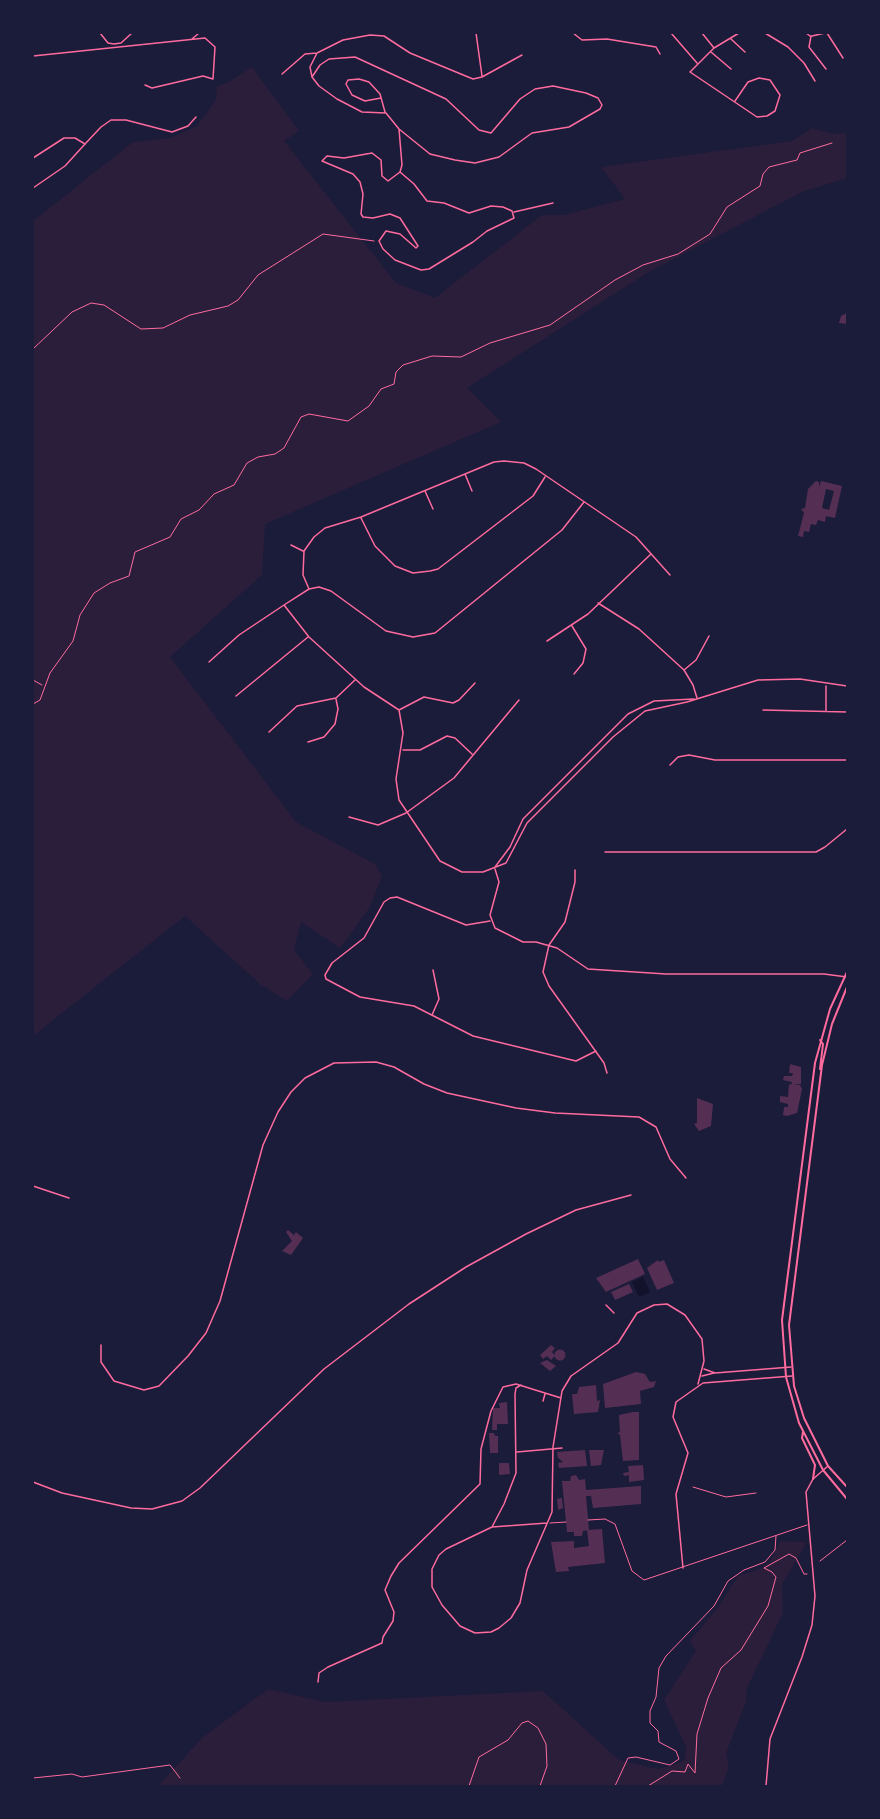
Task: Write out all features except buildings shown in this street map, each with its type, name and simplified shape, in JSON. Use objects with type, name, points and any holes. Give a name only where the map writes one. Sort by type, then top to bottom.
[{"type":"main road","points":[[847,972],[820,1040],[782,1303],[784,1368],[803,1432],[823,1470],[847,1499]]},
{"type":"main road","points":[[821,1072],[832,1024],[847,987]]},
{"type":"main road","points":[[820,1040],[823,1044],[821,1072],[790,1302],[791,1367],[804,1418],[828,1466],[847,1487]]},
{"type":"main road","points":[[803,1432],[802,1438],[815,1465],[813,1479]]},
{"type":"street","points":[[100,33],[108,43],[121,42],[132,33]]},
{"type":"street","points":[[191,39],[199,33]]},
{"type":"street","points":[[476,33],[482,77]]},
{"type":"street","points":[[573,33],[582,40],[607,39],[656,47],[660,54]]},
{"type":"street","points":[[671,33],[698,64]]},
{"type":"street","points":[[702,33],[714,48]]},
{"type":"street","points":[[735,100],[748,82],[759,78],[770,80],[780,95],[775,111],[766,116],[757,117],[735,100],[690,72],[714,48],[738,33]]},
{"type":"street","points":[[765,33],[788,47],[804,63],[815,81]]},
{"type":"street","points":[[806,33],[811,36],[826,33],[843,58]]},
{"type":"street","points":[[282,74],[305,54],[317,53],[343,40],[370,35],[382,36],[410,53],[470,78],[482,77],[522,55]]},
{"type":"street","points":[[811,36],[809,46],[826,69]]},
{"type":"street","points":[[33,56],[208,38],[215,47],[213,78],[203,76],[152,88],[145,85]]},
{"type":"street","points":[[730,38],[745,52]]},
{"type":"street","points":[[710,52],[731,69]]},
{"type":"street","points":[[317,53],[310,67],[312,77],[319,86],[337,99],[362,112],[386,113]]},
{"type":"street","points":[[312,77],[320,65],[329,59],[355,57],[446,99],[479,130],[491,133],[520,99],[535,89],[553,86],[586,93],[601,101],[600,109],[569,127],[532,133],[500,157],[475,163],[430,154],[399,129],[386,113],[381,98],[369,82],[360,79],[348,80],[346,84],[352,95],[365,101],[381,98]]},
{"type":"street","points":[[33,188],[66,166],[101,127],[111,120],[126,120],[172,132],[186,128],[196,117]]},
{"type":"street","points":[[399,129],[400,172]]},
{"type":"street","points":[[33,158],[64,138],[75,138],[85,144]]},
{"type":"street","points":[[400,172],[388,181],[384,180],[381,160],[372,153],[340,158],[327,156],[322,159],[324,163],[353,174],[360,182],[363,194],[361,214],[363,217],[366,219],[394,215],[400,218],[418,246],[416,248],[400,234],[389,231],[381,236],[379,241],[383,249],[395,260],[424,270],[474,242],[487,231],[509,222],[514,218],[513,212]]},
{"type":"street","points":[[400,172],[414,183],[427,201],[444,203],[469,213],[496,206],[513,212],[553,203]]},
{"type":"street","points":[[309,589],[303,575],[304,551],[314,537],[325,528],[361,517],[494,462],[504,461],[524,463],[636,537],[669,576]]},
{"type":"street","points":[[465,473],[472,491]]},
{"type":"street","points":[[361,517],[375,546],[395,566],[413,573],[430,571],[438,569],[533,496],[546,476]]},
{"type":"street","points":[[425,490],[433,509]]},
{"type":"street","points":[[209,662],[239,635],[309,589],[319,587],[331,591],[386,631],[413,637],[435,633],[562,530],[585,502]]},
{"type":"street","points":[[291,545],[304,551]]},
{"type":"street","points":[[547,641],[598,603],[651,554]]},
{"type":"street","points":[[598,603],[639,629],[684,670],[693,685],[697,699]]},
{"type":"street","points":[[284,605],[309,637],[356,680],[399,710],[403,733],[396,789],[406,813],[429,847],[451,869],[473,873],[495,868],[512,855],[527,823],[635,717],[652,708],[697,699],[758,680],[800,679],[826,685],[847,686]]},
{"type":"street","points":[[571,625],[586,649],[583,663],[574,674]]},
{"type":"street","points":[[684,670],[696,660],[709,636]]},
{"type":"street","points":[[236,696],[309,637]]},
{"type":"street","points":[[269,732],[297,706],[336,698],[356,680]]},
{"type":"street","points":[[399,710],[424,697],[453,704],[475,683]]},
{"type":"street","points":[[826,685],[826,712]]},
{"type":"street","points":[[308,742],[324,737],[335,724],[338,709],[336,698]]},
{"type":"street","points":[[495,868],[510,847],[523,819],[628,714],[654,701],[697,699]]},
{"type":"street","points":[[349,817],[363,823],[378,825],[406,813],[444,787],[519,700]]},
{"type":"street","points":[[763,710],[847,712]]},
{"type":"street","points":[[401,750],[420,750],[447,736],[455,738],[473,754]]},
{"type":"street","points":[[670,765],[678,758],[689,755],[715,760],[847,760]]},
{"type":"street","points":[[605,852],[816,852],[847,829]]},
{"type":"street","points":[[495,868],[499,882],[490,908],[490,921],[502,934],[523,942],[549,945],[588,969],[613,972],[824,974],[846,977]]},
{"type":"street","points":[[575,870],[575,882],[565,922],[549,945],[544,963],[544,978],[596,1051],[607,1073]]},
{"type":"street","points":[[490,921],[466,925],[397,897],[390,898],[384,902],[364,938],[332,963],[324,975],[326,979],[360,997],[414,1006],[473,1036],[559,1059],[576,1061],[596,1051]]},
{"type":"street","points":[[432,1016],[439,999],[433,970]]},
{"type":"street","points":[[100,1345],[101,1362],[114,1381],[144,1390],[159,1386],[188,1356],[206,1333],[220,1301],[262,1145],[278,1112],[291,1092],[305,1078],[334,1063],[376,1062],[394,1067],[424,1084],[447,1093],[516,1108],[555,1113],[639,1117],[656,1127],[670,1159],[686,1178]]},
{"type":"street","points":[[33,1186],[69,1198]]},
{"type":"street","points":[[33,1482],[62,1493],[131,1508],[152,1509],[182,1501],[200,1488],[324,1369],[409,1304],[466,1267],[528,1233],[576,1210],[631,1194]]},
{"type":"street","points":[[548,1523],[492,1527],[446,1549],[439,1555],[432,1569],[432,1587],[442,1605],[460,1626],[475,1633],[491,1632],[499,1628],[517,1609],[527,1570],[548,1523],[552,1512],[553,1448],[561,1399],[572,1376],[618,1343],[637,1313],[654,1305],[667,1304],[692,1322],[704,1349],[703,1369],[698,1384],[676,1402],[673,1409],[675,1424],[688,1453],[676,1494],[683,1568]]},
{"type":"street","points":[[606,1305],[614,1313]]},
{"type":"street","points":[[701,1376],[729,1371],[791,1367]]},
{"type":"street","points":[[703,1369],[715,1373]]},
{"type":"street","points":[[698,1384],[792,1376]]},
{"type":"street","points":[[318,1682],[320,1673],[328,1667],[382,1643],[393,1621],[393,1612],[385,1590],[391,1576],[399,1563],[477,1488],[481,1449],[494,1403],[507,1384],[521,1385],[561,1399]]},
{"type":"street","points":[[492,1527],[516,1473],[515,1394],[516,1388],[521,1385]]},
{"type":"street","points":[[543,1401],[545,1393]]},
{"type":"street","points":[[516,1452],[562,1448]]},
{"type":"street","points":[[766,1786],[770,1739],[808,1642],[812,1625],[814,1596],[805,1498],[813,1479],[828,1466]]},
{"type":"street","points":[[548,1472],[553,1472]]},
{"type":"lane","points":[[693,1487],[726,1497],[756,1493]]},
{"type":"lane","points":[[588,1520],[605,1519],[615,1524],[628,1563],[639,1578],[649,1580],[713,1555],[809,1525]]},
{"type":"lane","points":[[548,1523],[566,1522]]},
{"type":"lane","points":[[615,1786],[628,1758],[636,1756],[670,1765],[679,1759],[676,1751],[659,1742],[658,1731],[650,1723],[650,1711],[657,1688],[659,1668],[666,1656],[714,1606],[733,1576],[765,1562],[775,1550],[776,1536]]},
{"type":"path","points":[[33,705],[40,700],[44,686],[73,641],[80,615],[94,593],[110,583],[129,576],[135,552],[170,537],[181,519],[199,510],[214,494],[234,485],[247,463],[258,457],[275,454],[287,445],[296,423],[302,417],[309,414],[348,421],[369,406],[381,388],[394,384],[396,372],[403,365],[432,356],[461,357],[490,343],[550,325],[622,276],[643,265],[678,254],[710,234],[727,207],[760,186],[763,174],[769,167],[797,160],[800,153],[832,143]]},
{"type":"path","points":[[33,349],[72,312],[91,303],[104,305],[141,329],[163,328],[190,315],[228,306],[238,300],[258,274],[323,234],[356,240],[379,241]]},
{"type":"path","points":[[33,680],[44,686]]},
{"type":"path","points":[[820,1561],[847,1540]]},
{"type":"path","points":[[648,1786],[672,1771],[685,1772],[688,1764],[695,1773],[698,1751],[697,1736],[708,1698],[721,1668],[741,1650],[768,1606],[776,1576],[764,1568],[789,1554],[796,1558],[804,1574],[807,1574]]},
{"type":"path","points":[[469,1786],[479,1757],[508,1740],[522,1723],[528,1721],[538,1728],[546,1744],[547,1766],[540,1786]]},
{"type":"path","points":[[33,1778],[72,1774],[82,1777],[171,1766],[180,1778]]},
{"type":"shaded area","points":[[252,67],[299,131],[284,141],[396,283],[435,298],[542,215],[564,215],[625,199],[601,167],[792,141],[812,128],[833,134],[847,133],[847,178],[802,192],[647,273],[467,388],[501,422],[265,524],[262,575],[170,657],[296,822],[375,864],[382,876],[370,907],[340,948],[301,922],[294,950],[313,974],[287,1001],[260,984],[185,916],[33,1036],[33,221],[133,142],[170,138],[197,126],[216,100],[217,86],[227,83]]},
{"type":"shaded area","points":[[643,1277],[650,1292],[639,1297],[632,1282]]},
{"type":"shaded area","points":[[780,1541],[807,1542],[782,1584],[783,1613],[747,1688],[746,1702],[726,1753],[729,1767],[722,1786],[158,1786],[202,1738],[268,1689],[325,1702],[543,1691],[619,1760],[657,1769],[677,1764],[685,1759],[686,1747],[664,1700],[696,1651],[690,1641],[719,1606],[738,1576],[758,1570],[770,1562]]}]
